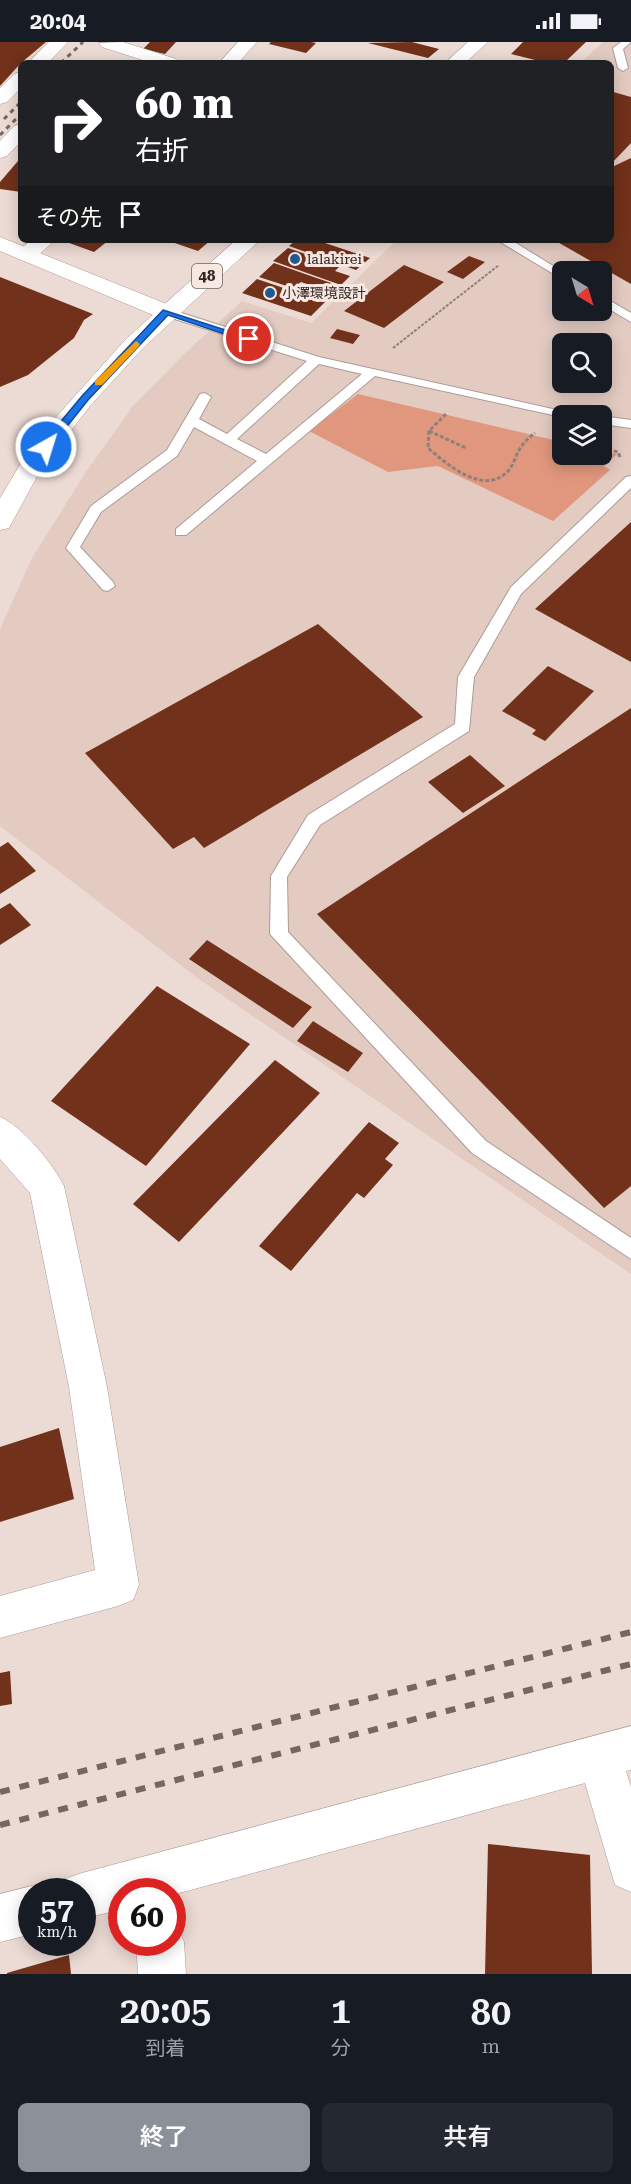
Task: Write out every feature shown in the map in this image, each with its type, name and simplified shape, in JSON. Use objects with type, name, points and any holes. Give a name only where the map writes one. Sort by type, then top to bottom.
[{"type":"street","points":[[40,60],[59,42]]},
{"type":"street","points":[[94,56],[108,42],[161,60]]},
{"type":"street","points":[[231,60],[248,42]]},
{"type":"street","points":[[458,60],[479,42]]},
{"type":"street","points":[[0,98],[18,81]]},
{"type":"street","points":[[0,152],[18,133]]},
{"type":"street","points":[[0,243],[166,312],[85,398],[40,453],[0,522]]},
{"type":"street","points":[[26,254],[40,243]]},
{"type":"street","name":"48","points":[[166,312],[246,243]]},
{"type":"street","points":[[0,1133],[46,1186],[88,1387],[118,1585],[0,1617]]},
{"type":"street","points":[[178,1878],[615,1752],[631,1869]]},
{"type":"street","points":[[0,1918],[18,1914]]},
{"type":"street","points":[[161,1956],[162,1974]]},
{"type":"lane","points":[[627,70],[618,48],[628,42]]},
{"type":"lane","points":[[508,243],[552,270]]},
{"type":"lane","points":[[612,306],[631,318]]},
{"type":"lane","points":[[166,312],[316,360],[552,410]]},
{"type":"lane","points":[[228,440],[316,360]]},
{"type":"lane","points":[[181,532],[372,372]]},
{"type":"lane","points":[[108,586],[73,548],[96,509],[172,453],[193,421],[205,397]]},
{"type":"lane","points":[[193,421],[266,460]]},
{"type":"lane","points":[[612,421],[631,424]]},
{"type":"lane","points":[[631,480],[516,591],[466,676],[463,727],[314,820],[279,876],[279,934],[479,1147],[631,1248]]},
{"type":"path","points":[[393,348],[519,249]]},
{"type":"path","points":[[448,412],[429,430],[428,448],[465,475],[480,480],[506,474],[521,447],[535,433]]},
{"type":"path","points":[[429,430],[466,448]]},
{"type":"path","points":[[612,450],[618,452],[621,456],[616,461]]},
{"type":"shaded area","points":[[603,42],[631,42],[631,1274],[200,980],[0,826],[0,629],[32,558],[86,472],[133,406],[185,353],[242,301],[311,323],[394,243],[614,243],[614,60],[584,60]]},
{"type":"shaded area","points":[[358,394],[552,440],[552,465],[605,465],[610,470],[553,521],[438,466],[388,472],[309,431]]},
{"type":"building","points":[[0,42],[46,42],[25,60],[18,60],[18,66],[0,86]]},
{"type":"building","points":[[150,42],[176,42],[165,54],[143,49]]},
{"type":"building","points":[[271,42],[316,43],[306,53],[269,44]]},
{"type":"building","points":[[412,42],[439,49],[428,58],[368,43]]},
{"type":"building","points":[[523,42],[586,42],[567,60],[535,60],[511,54]]},
{"type":"building","points":[[614,92],[631,97],[631,143],[614,161]]},
{"type":"building","points":[[631,158],[631,284],[612,273],[612,261],[591,261],[559,243],[614,243],[614,166]]},
{"type":"building","points":[[18,161],[18,192],[0,189],[0,182]]},
{"type":"building","points":[[69,243],[105,243],[94,252]]},
{"type":"building","points":[[175,243],[207,243],[198,251]]},
{"type":"building","points":[[292,243],[325,243],[370,258],[356,270],[289,246]]},
{"type":"building","points":[[288,248],[340,266],[335,271],[350,276],[341,285],[273,261]]},
{"type":"building","points":[[469,256],[485,262],[463,279],[447,272]]},
{"type":"building","points":[[274,263],[340,286],[326,299],[306,292],[313,286],[301,282],[293,288],[259,277]]},
{"type":"building","points":[[404,265],[444,282],[384,328],[344,311]]},
{"type":"building","points":[[0,277],[93,314],[84,320],[74,338],[28,375],[0,387]]},
{"type":"building","points":[[257,279],[325,302],[311,316],[242,293]]},
{"type":"building","points":[[337,329],[360,335],[353,344],[330,338]]},
{"type":"building","points":[[631,522],[631,662],[535,609]]},
{"type":"building","points":[[318,624],[423,717],[204,848],[194,837],[173,849],[85,753]]},
{"type":"building","points":[[548,666],[594,691],[545,741],[532,734],[536,730],[502,711]]},
{"type":"building","points":[[631,708],[631,1186],[604,1208],[317,914]]},
{"type":"building","points":[[470,755],[505,786],[463,813],[428,782]]},
{"type":"building","points":[[8,842],[36,871],[0,894],[0,847]]},
{"type":"building","points":[[10,903],[31,925],[0,945],[0,909]]},
{"type":"building","points":[[207,940],[312,1007],[293,1028],[189,959]]},
{"type":"building","points":[[157,986],[250,1044],[146,1166],[51,1101]]},
{"type":"building","points":[[313,1021],[363,1053],[348,1072],[297,1041]]},
{"type":"building","points":[[275,1060],[320,1093],[179,1242],[133,1204]]},
{"type":"building","points":[[369,1122],[399,1143],[385,1159],[393,1165],[364,1198],[357,1193],[291,1271],[259,1246]]},
{"type":"building","points":[[59,1428],[74,1499],[0,1522],[0,1447]]},
{"type":"building","points":[[10,1671],[12,1704],[0,1706],[0,1673]]},
{"type":"building","points":[[488,1844],[590,1855],[592,1974],[485,1974]]},
{"type":"building","points":[[66,1956],[69,1956],[71,1974],[7,1973]]},
{"type":"railway","points":[[64,60],[83,42]]},
{"type":"railway","points":[[4,119],[18,105]]},
{"type":"railway","points":[[0,135],[18,117]]},
{"type":"railway","points":[[0,1792],[631,1632]]},
{"type":"railway","points":[[0,1825],[631,1664]]},
{"type":"slow traffic","points":[[99,383],[136,344]]},
{"type":"place","name":"lalakirei","points":[[295,259]]},
{"type":"place","name":"小澤環境設計","points":[[270,293]]},
{"type":"route","points":[[46,447],[85,398],[166,312],[249,339]]}]
